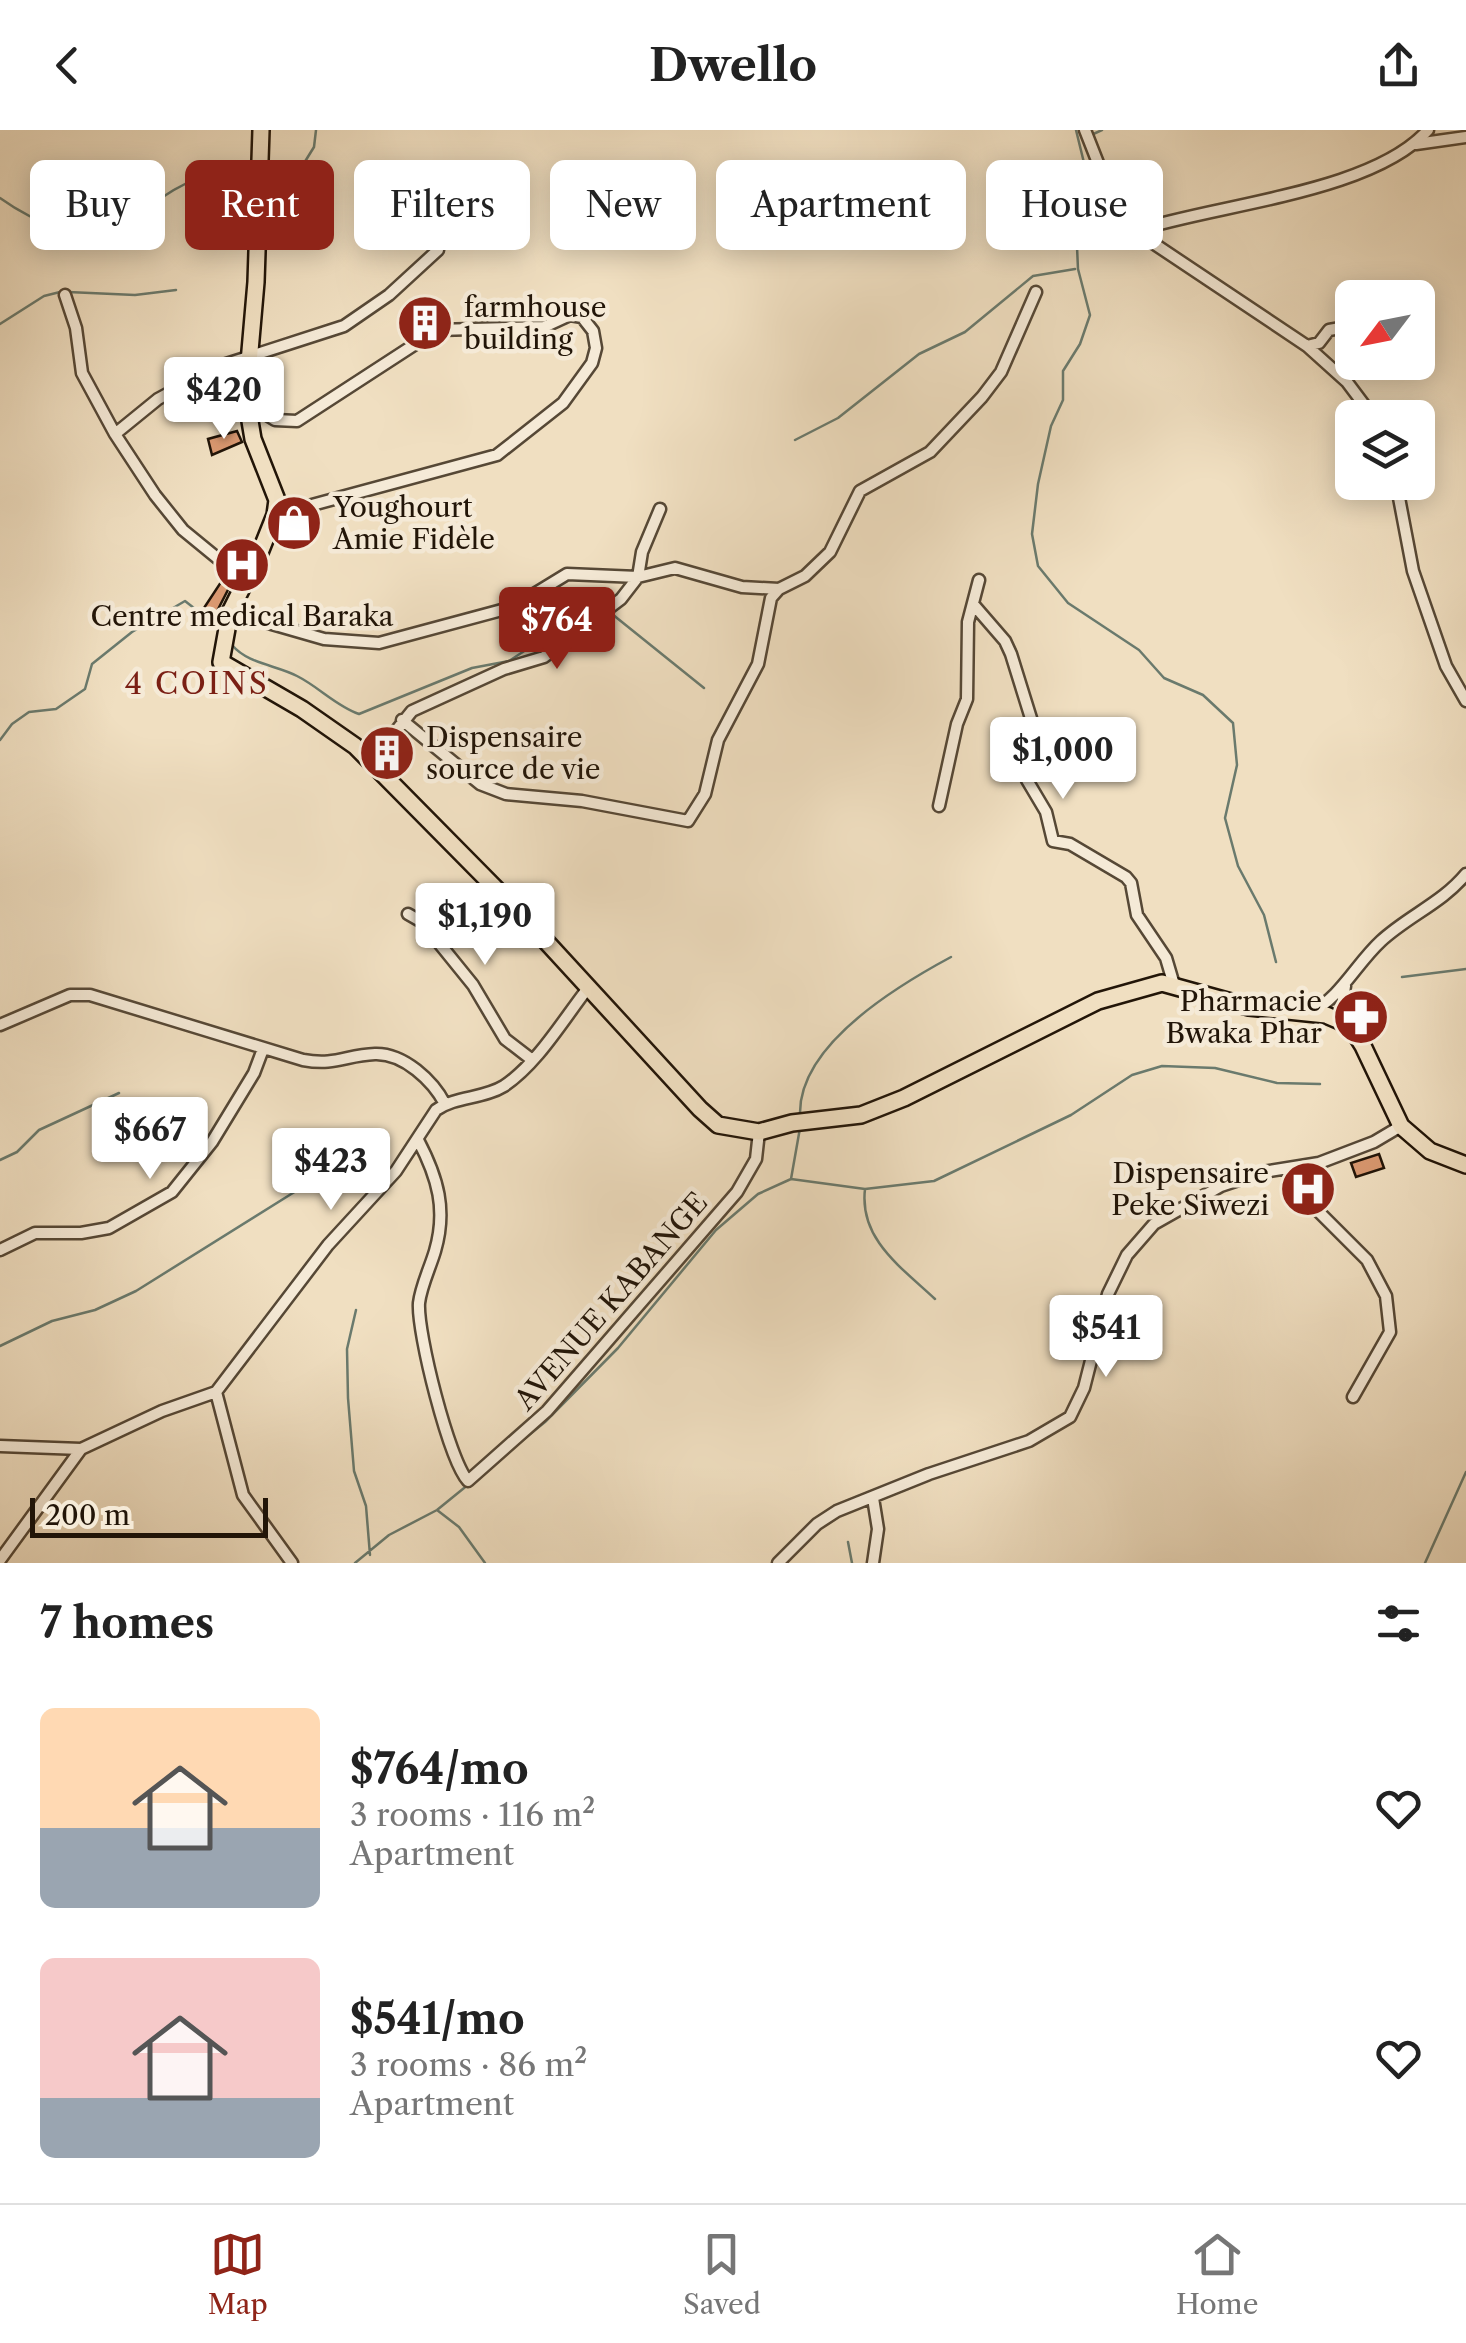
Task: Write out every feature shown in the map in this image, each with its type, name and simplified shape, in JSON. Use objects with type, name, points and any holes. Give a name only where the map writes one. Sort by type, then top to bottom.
[{"type":"highway","points":[[261,130],[256,282],[246,402],[253,439],[276,500],[275,516],[230,612],[221,660],[225,666],[328,726],[370,762],[520,913],[700,1110],[718,1125],[758,1132],[792,1122],[861,1115],[1098,1001],[1146,986],[1174,985],[1249,1007],[1326,1015],[1353,1030],[1402,1126],[1430,1151],[1466,1165]]},
{"type":"street","points":[[1085,130],[1097,160]]},
{"type":"street","points":[[1416,144],[1428,130]]},
{"type":"street","points":[[1163,224],[1346,179],[1416,144],[1466,137]]},
{"type":"street","points":[[115,434],[188,381],[247,354],[344,326],[389,295],[438,250]]},
{"type":"street","points":[[1163,250],[1308,346],[1360,400]]},
{"type":"street","points":[[230,612],[324,639],[379,643],[513,607],[568,574],[638,577],[674,568],[742,587],[779,589],[805,576],[830,552],[868,484],[916,463],[982,397],[1001,372],[1036,292]]},
{"type":"street","points":[[64,295],[76,328],[82,373],[115,434],[182,530],[244,580]]},
{"type":"street","points":[[246,402],[275,420],[298,421],[437,330],[544,327],[570,315],[582,316],[593,331],[596,348],[592,363],[563,403],[497,455],[476,464],[376,485],[275,516]]},
{"type":"street","points":[[1308,346],[1319,343],[1329,330],[1335,329]]},
{"type":"street","points":[[1399,500],[1413,571],[1446,666],[1466,702]]},
{"type":"street","points":[[370,762],[412,710],[444,694],[544,658],[614,606],[638,577],[642,552],[660,509]]},
{"type":"street","points":[[939,806],[956,724],[967,699],[968,622],[979,580]]},
{"type":"street","points":[[402,720],[480,784],[506,794],[582,802],[688,821],[705,794],[718,740],[754,674],[768,611],[779,589]]},
{"type":"street","points":[[973,604],[1005,640],[1012,654],[1034,728],[1027,780],[1046,812],[1052,841],[1070,844],[1131,882],[1137,915],[1166,958],[1174,985]]},
{"type":"street","points":[[1309,1013],[1345,985],[1384,938],[1452,892],[1466,874]]},
{"type":"street","points":[[408,914],[422,922],[472,984],[505,1039],[531,1059]]},
{"type":"street","points":[[1345,985],[1342,1006],[1353,1030]]},
{"type":"street","points":[[0,1446],[81,1449],[216,1392],[328,1245],[363,1209],[418,1140],[428,1120],[446,1104],[488,1094],[506,1084],[588,988]]},
{"type":"street","points":[[0,1025],[70,995],[90,995],[263,1049],[334,1064],[373,1054],[386,1055],[428,1079],[446,1104]]},
{"type":"street","points":[[0,1250],[35,1233],[81,1233],[108,1228],[172,1192],[212,1142],[254,1073],[263,1049]]},
{"type":"street","points":[[778,1563],[824,1518],[928,1474],[1029,1441],[1060,1425],[1081,1400],[1108,1294],[1140,1237],[1173,1211],[1205,1193],[1263,1172],[1346,1154],[1402,1126]]},
{"type":"street","name":"AVENUE KABANGE","points":[[418,1140],[437,1182],[442,1212],[420,1300],[420,1317],[442,1415],[468,1481],[546,1412],[737,1192],[756,1159],[758,1132]]},
{"type":"street","points":[[1287,1169],[1296,1189],[1367,1260],[1386,1296],[1390,1332],[1353,1397]]},
{"type":"street","points":[[216,1392],[242,1495],[292,1563]]},
{"type":"street","points":[[0,1560],[81,1449]]},
{"type":"street","points":[[873,1498],[878,1528],[873,1563]]},
{"type":"building","points":[[237,431],[242,442],[212,455],[208,439]]},
{"type":"building","points":[[225,576],[232,582],[213,619],[202,611]]},
{"type":"building","points":[[1379,1154],[1384,1168],[1356,1177],[1351,1163]]},
{"type":"waterway","points":[[306,160],[314,147],[316,130]]},
{"type":"waterway","points":[[1076,130],[1086,171],[1076,224],[1078,269],[1090,315],[1080,344],[1063,371],[1063,400],[1051,426],[1038,484],[1032,534],[1038,566],[1068,603],[1139,650],[1164,678],[1203,695],[1233,723],[1237,765],[1225,818],[1238,866],[1264,915],[1276,962]]},
{"type":"waterway","points":[[1089,136],[1102,130]]},
{"type":"waterway","points":[[0,198],[58,228],[107,233],[132,224],[152,205],[185,184]]},
{"type":"waterway","points":[[795,440],[838,418],[919,354],[965,332],[1033,276],[1075,269]]},
{"type":"waterway","points":[[68,292],[135,295],[176,290]]},
{"type":"waterway","points":[[0,324],[44,296],[60,292]]},
{"type":"waterway","points":[[0,740],[12,724],[29,712],[56,709],[85,689],[92,664],[132,632],[185,601],[222,630]]},
{"type":"waterway","points":[[232,645],[254,660],[297,676],[359,714],[472,668],[509,661],[587,610],[600,611]]},
{"type":"waterway","points":[[612,614],[704,688]]},
{"type":"waterway","points":[[800,1115],[804,1089],[815,1065],[833,1042],[879,1001],[951,957]]},
{"type":"waterway","points":[[1402,977],[1466,969]]},
{"type":"waterway","points":[[355,1563],[389,1535],[437,1510],[545,1422],[618,1348],[716,1230],[758,1194],[791,1179],[865,1189],[934,1181],[1071,1115],[1132,1075],[1162,1066],[1215,1068],[1277,1083],[1320,1084]]},
{"type":"waterway","points":[[0,1160],[17,1152],[39,1130],[119,1093]]},
{"type":"waterway","points":[[791,1179],[800,1128]]},
{"type":"waterway","points":[[0,1346],[52,1321],[95,1310],[136,1291],[304,1186]]},
{"type":"waterway","points":[[865,1189],[865,1207],[876,1237],[896,1263],[935,1299]]},
{"type":"waterway","points":[[356,1310],[347,1349],[348,1398],[354,1471],[366,1506],[370,1555]]},
{"type":"waterway","points":[[1425,1563],[1466,1472]]},
{"type":"waterway","points":[[437,1510],[459,1527],[485,1563]]},
{"type":"waterway","points":[[848,1542],[852,1563]]},
{"type":"place","name":"farmhouse building","points":[[425,323]]},
{"type":"place","name":"Youghourt Amie Fidèle","points":[[294,523]]},
{"type":"place","name":"Centre medical Baraka","points":[[242,565]]},
{"type":"place","name":"Dispensaire source de vie","points":[[387,753]]},
{"type":"place","name":"Pharmacie Bwaka Phar","points":[[1361,1017]]},
{"type":"place","name":"Dispensaire Peke Siwezi","points":[[1308,1189]]},
{"type":"district","name":"4 COINS","points":[[197,683]]}]
